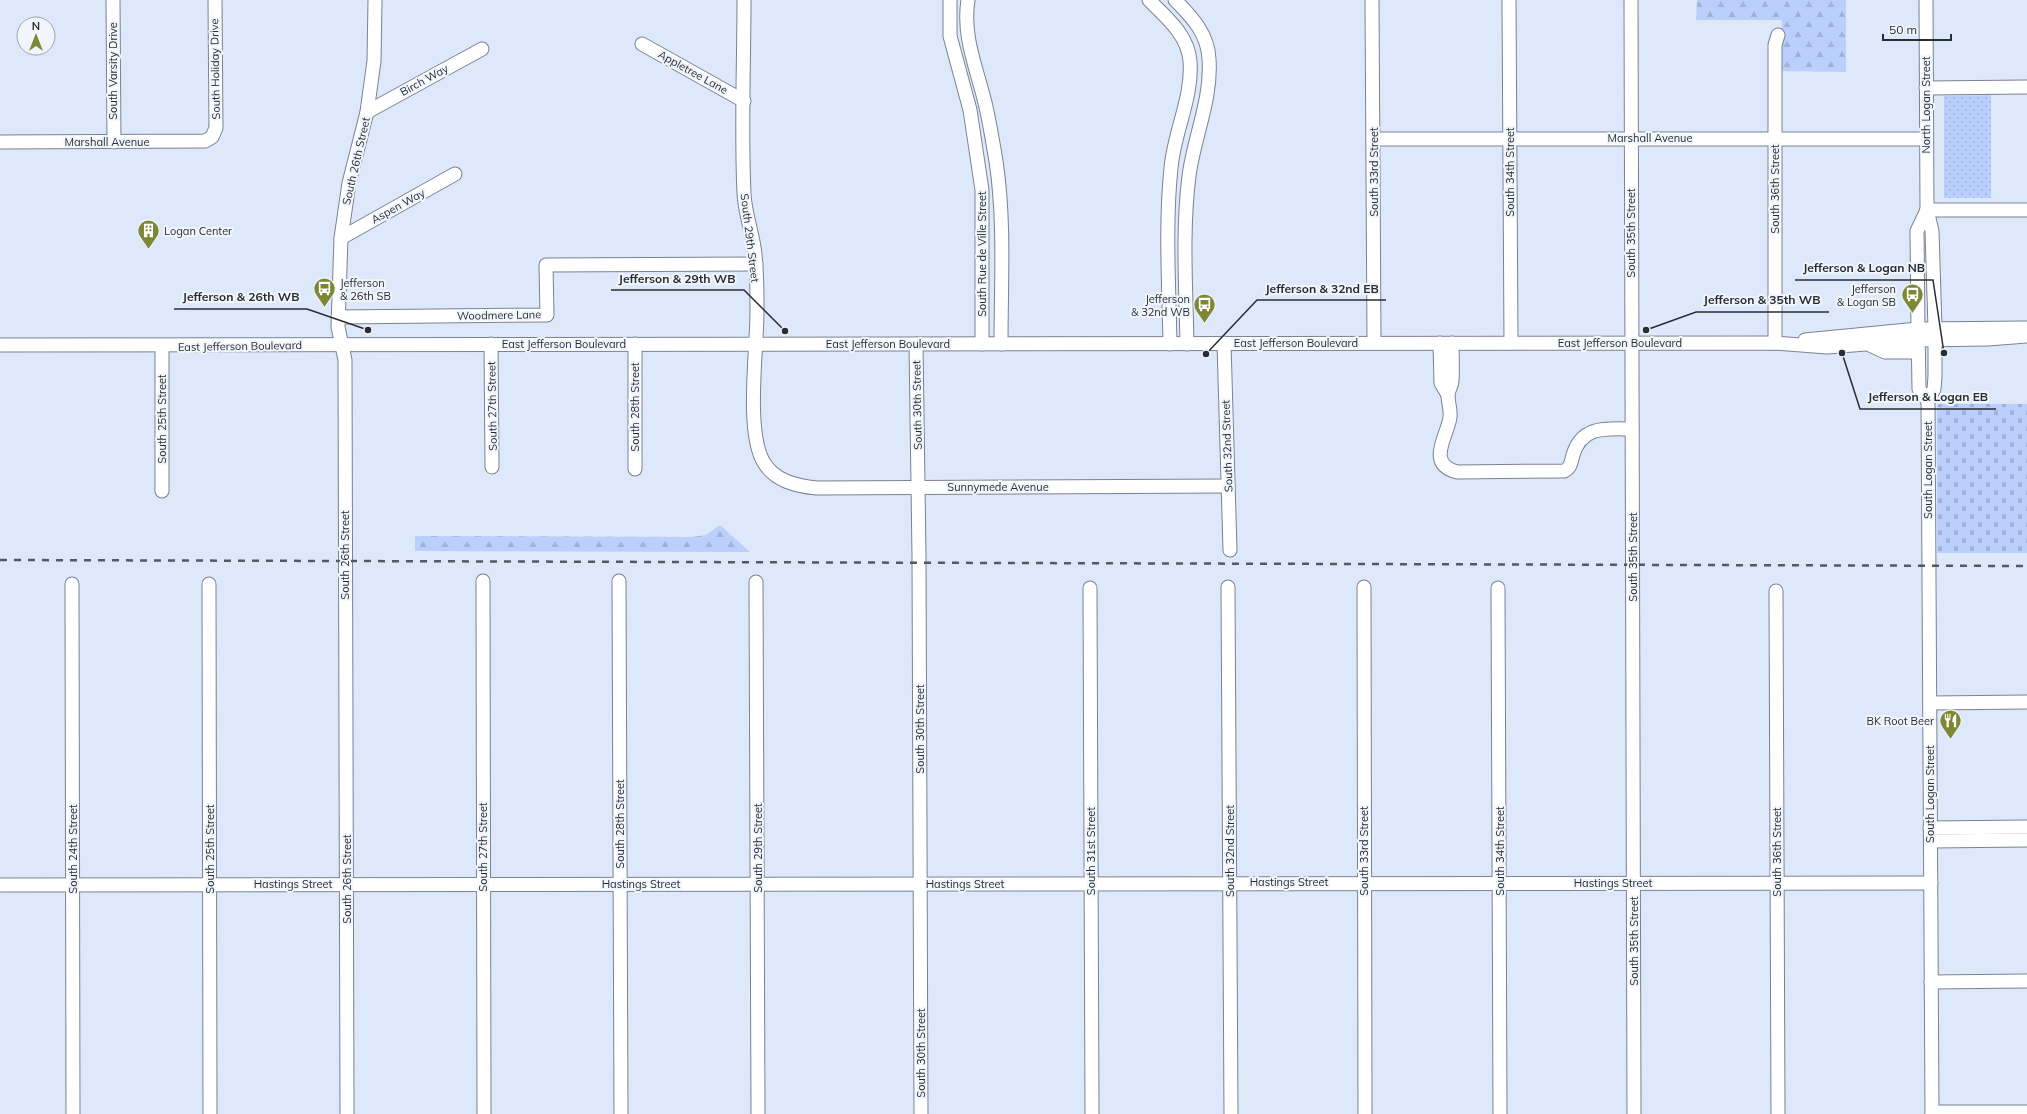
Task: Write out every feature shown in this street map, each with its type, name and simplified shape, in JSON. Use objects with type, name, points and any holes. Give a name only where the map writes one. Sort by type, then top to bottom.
[{"type":"street","name":"South Varsity Drive","points":[[113,0],[114,142]]},
{"type":"street","name":"South Holiday Drive","points":[[212,137],[216,128],[215,0]]},
{"type":"street","name":"South Rue de Ville Street","points":[[950,0],[950,36],[958,73],[970,110],[982,190],[982,344]]},
{"type":"street","name":"South Rue de Ville Street","points":[[968,0],[967,22],[969,47],[986,107],[998,185],[1001,246],[1001,344]]},
{"type":"street","points":[[1149,0],[1181,34],[1190,60],[1189,81],[1176,136],[1170,180],[1168,245],[1170,344]]},
{"type":"street","points":[[1175,0],[1197,24],[1204,37],[1209,58],[1209,80],[1204,109],[1192,157],[1186,203],[1187,344]]},
{"type":"street","name":"South 33rd Street","points":[[1372,0],[1374,343]]},
{"type":"street","name":"South 34th Street","points":[[1509,0],[1511,343]]},
{"type":"street","name":"South 35th Street","points":[[1632,0],[1630,138],[1634,1114]]},
{"type":"street","name":"North Logan Street","points":[[1926,0],[1927,210],[1932,231],[1935,334]]},
{"type":"street","name":"South 26th Street","points":[[347,1114],[345,360],[338,327],[338,317],[341,238],[349,183],[368,112],[374,61],[377,1]]},
{"type":"street","name":"South 29th Street","points":[[742,1],[745,206],[756,264],[756,344],[754,361],[756,444],[762,460],[771,472]]},
{"type":"street","name":"South 36th Street","points":[[1775,343],[1775,45],[1778,35]]},
{"type":"street","name":"Appletree Lane","points":[[642,44],[744,101]]},
{"type":"street","name":"Birch Way","points":[[368,112],[482,49]]},
{"type":"street","points":[[1926,88],[2027,87]]},
{"type":"street","name":"Marshall Avenue","points":[[0,142],[205,141],[212,137]]},
{"type":"street","name":"Marshall Avenue","points":[[1373,139],[1926,139]]},
{"type":"street","name":"Aspen Way","points":[[341,238],[455,174]]},
{"type":"street","points":[[1927,210],[2027,210]]},
{"type":"street","name":"North Logan Street","points":[[1918,340],[1918,230],[1927,210]]},
{"type":"street","name":"Woodmere Lane","points":[[338,317],[546,315],[546,265],[756,264]]},
{"type":"street","points":[[1935,334],[2027,328]]},
{"type":"street","name":"East Jefferson Boulevard","points":[[1775,343],[1827,347],[1918,340],[1935,334]]},
{"type":"street","points":[[1935,334],[1988,339],[2027,336]]},
{"type":"street","name":"South Logan Street","points":[[1932,1113],[1928,401],[1934,389],[1935,334]]},
{"type":"street","name":"East Jefferson Boulevard","points":[[0,345],[1775,343],[1918,340]]},
{"type":"street","name":"South Logan Street","points":[[1918,340],[1919,390],[1928,401]]},
{"type":"street","name":"South 32nd Street","points":[[1224,343],[1230,550]]},
{"type":"street","points":[[1446,343],[1452,382],[1448,395],[1450,417],[1441,443],[1440,451],[1446,467],[1457,472],[1564,471],[1570,466],[1576,445],[1587,434],[1602,430],[1632,429]]},
{"type":"street","name":"South 27th Street","points":[[491,344],[492,467]]},
{"type":"street","name":"South 28th Street","points":[[635,344],[635,469]]},
{"type":"street","name":"South 30th Street","points":[[916,344],[921,884],[921,1114]]},
{"type":"street","name":"South 25th Street","points":[[162,346],[162,491]]},
{"type":"street","name":"Sunnymede Avenue","points":[[771,472],[787,482],[801,486],[1228,486]]},
{"type":"street","name":"South 27th Street","points":[[483,580],[484,1114]]},
{"type":"street","name":"South 28th Street","points":[[619,581],[621,1114]]},
{"type":"street","name":"South 29th Street","points":[[756,582],[758,1114]]},
{"type":"street","name":"South 24th Street","points":[[72,584],[73,1114]]},
{"type":"street","name":"South 25th Street","points":[[209,584],[210,1114]]},
{"type":"street","name":"South 32nd Street","points":[[1228,587],[1231,1114]]},
{"type":"street","name":"South 31st Street","points":[[1090,588],[1092,1114]]},
{"type":"street","name":"South 33rd Street","points":[[1364,588],[1365,1114]]},
{"type":"street","name":"South 34th Street","points":[[1498,588],[1500,1114]]},
{"type":"street","name":"South 36th Street","points":[[1776,591],[1778,1114]]},
{"type":"street","points":[[1930,703],[2027,702]]},
{"type":"street","points":[[1930,834],[2027,827]]},
{"type":"street","points":[[1930,834],[2027,840]]},
{"type":"street","name":"Hastings Street","points":[[0,885],[1091,884],[1365,882],[1931,883]]},
{"type":"street","points":[[1931,982],[2027,981]]},
{"type":"street","points":[[1932,1113],[2027,1112]]},
{"type":"green space","points":[[1697,0],[1846,0],[1846,72],[1781,71],[1782,20],[1696,20]]},
{"type":"green space","points":[[1991,95],[1991,198],[1944,198],[1944,96]]},
{"type":"green space","points":[[1939,404],[2027,404],[2027,553],[1937,553],[1937,406]]},
{"type":"green space","points":[[720,525],[750,552],[415,551],[415,536],[692,537],[706,535]]},
{"type":"railway","points":[[0,560],[2027,566]]},
{"type":"place","name":"Logan Center","points":[[148,250]]},
{"type":"place","name":"Jefferson & 26th SB","points":[[325,308]]},
{"type":"place","name":"Jefferson & Logan SB","points":[[1912,314]]},
{"type":"place","name":"Jefferson & 32nd WB","points":[[1205,324]]},
{"type":"place","name":"Jefferson & 26th WB","points":[[368,330]]},
{"type":"place","name":"Jefferson & 35th WB","points":[[1646,330]]},
{"type":"place","name":"Jefferson & 29th WB","points":[[785,331]]},
{"type":"place","name":"Jefferson & Logan EB","points":[[1842,353]]},
{"type":"place","name":"Jefferson & Logan NB","points":[[1944,353]]},
{"type":"place","name":"Jefferson & 32nd EB","points":[[1206,354]]},
{"type":"place","name":"BK Root Beer","points":[[1950,740]]}]
